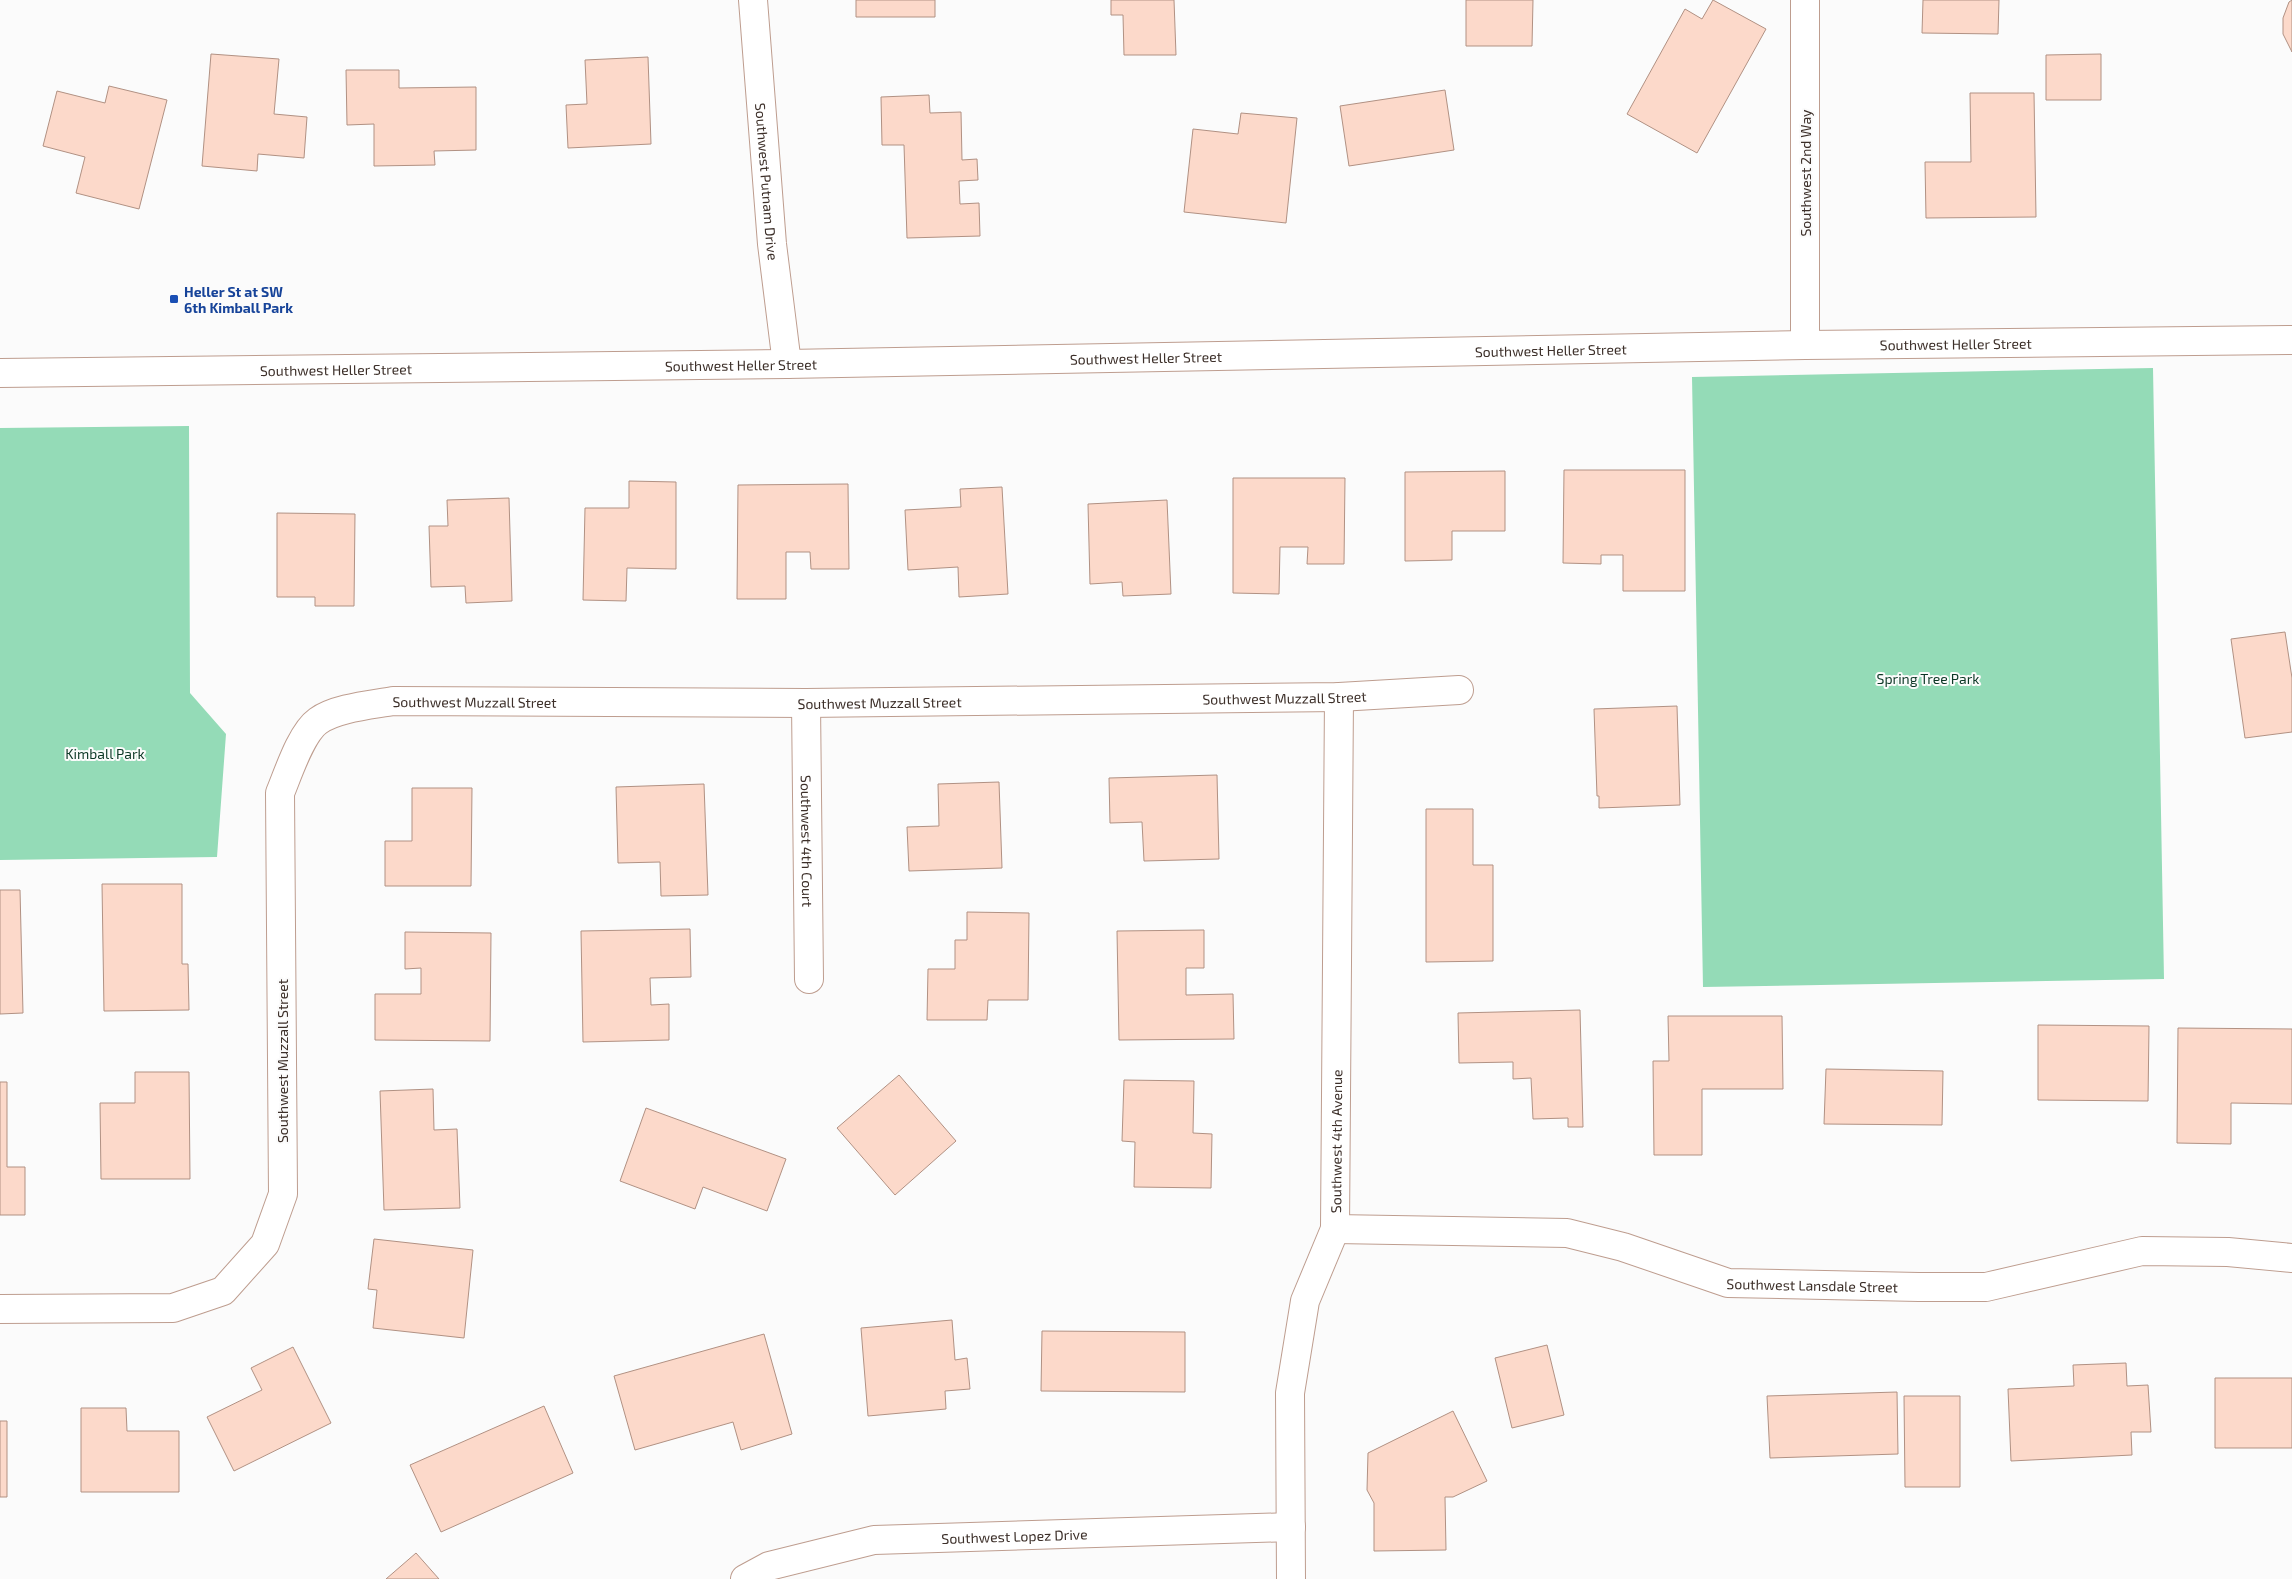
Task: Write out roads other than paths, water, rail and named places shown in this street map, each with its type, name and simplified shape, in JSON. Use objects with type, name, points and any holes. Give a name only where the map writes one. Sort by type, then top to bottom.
[{"type":"street","name":"Southwest Putnam Drive","points":[[753,0],[772,244],[786,364]]},
{"type":"street","name":"Southwest 2nd Way","points":[[1805,0],[1805,345]]},
{"type":"street","name":"Southwest Heller Street","points":[[0,373],[786,364],[1805,345],[2292,340]]},
{"type":"street","name":"Southwest Muzzall Street","points":[[0,1309],[173,1308],[223,1291],[265,1244],[283,1194],[280,793],[299,746],[317,722],[344,710],[393,701],[806,703],[1339,697],[1459,690]]},
{"type":"street","name":"Southwest 4th Avenue","points":[[1291,1579],[1290,1393],[1305,1301],[1335,1229],[1339,697]]},
{"type":"street","name":"Southwest 4th Court","points":[[806,703],[809,979]]},
{"type":"street","name":"Southwest Lansdale Street","points":[[1335,1229],[1567,1233],[1623,1247],[1728,1283],[1986,1287],[2142,1251],[2228,1252],[2292,1258]]},
{"type":"street","name":"Southwest Lopez Drive","points":[[744,1579],[769,1566],[874,1540],[1291,1527]]},
{"type":"place","name":"Heller St at SW 6th Kimball Park","points":[[174,299]]},
{"type":"park label","name":"Spring Tree Park","points":[[1928,678]]},
{"type":"park label","name":"Kimball Park","points":[[105,753]]}]
